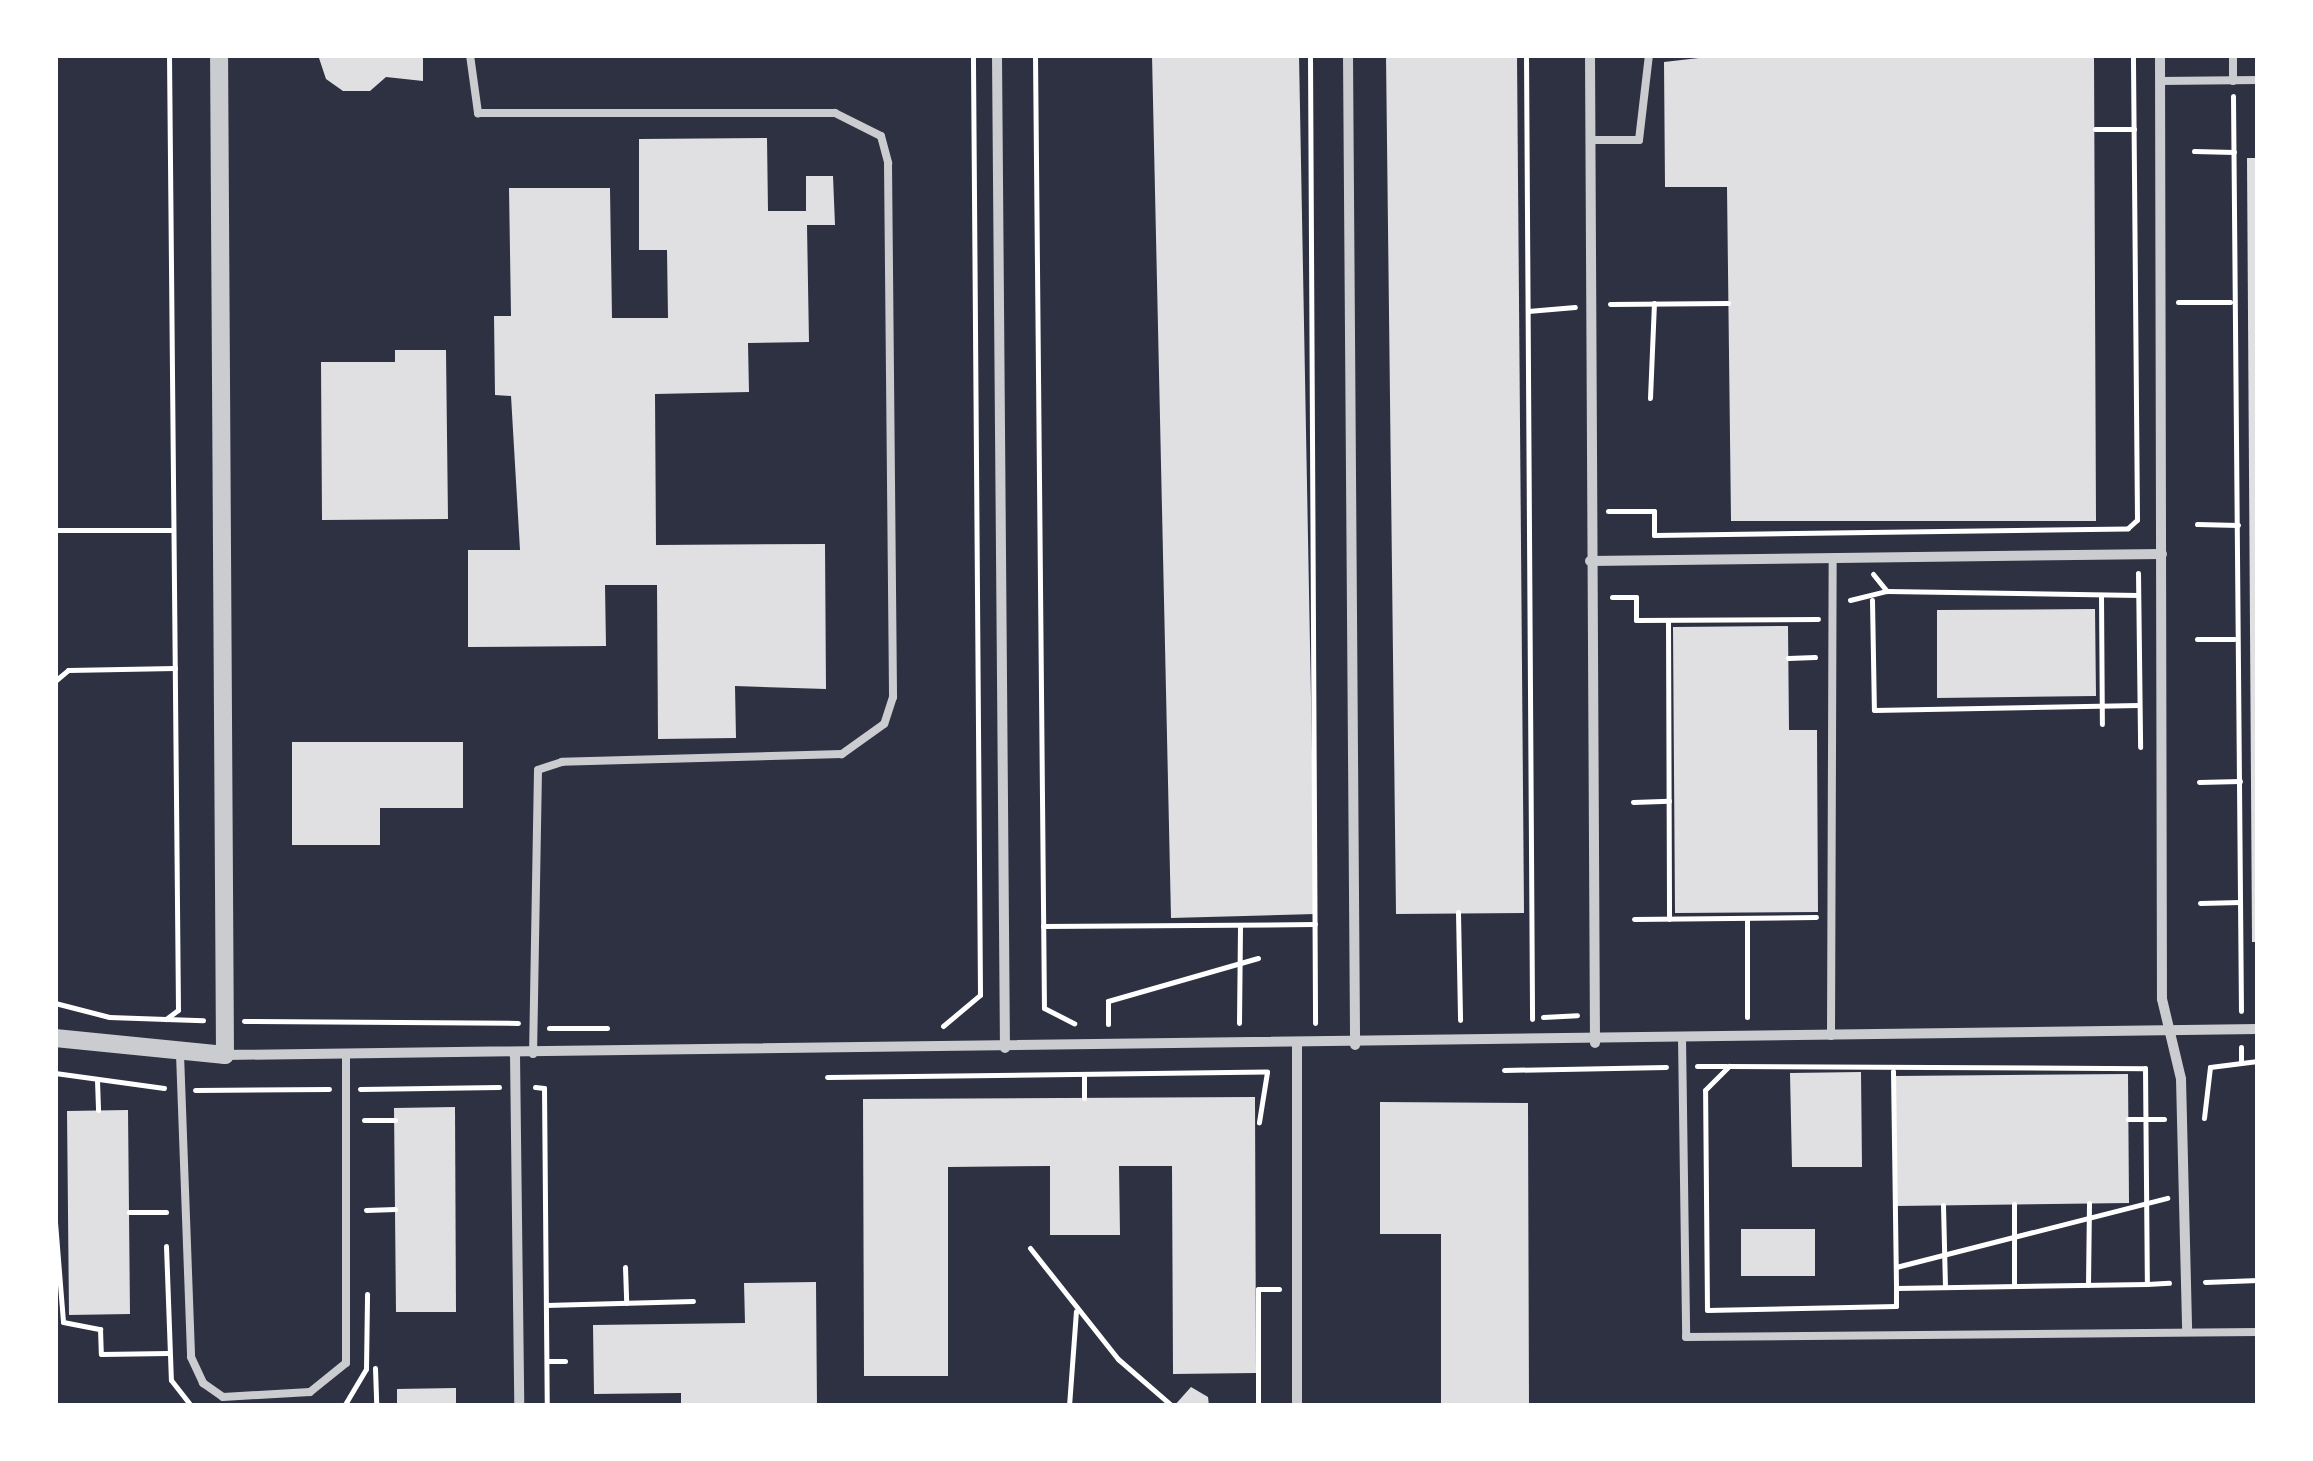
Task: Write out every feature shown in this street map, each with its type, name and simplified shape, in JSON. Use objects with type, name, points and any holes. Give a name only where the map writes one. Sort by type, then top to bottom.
[{"type":"street","points":[[219,55],[225,1055]]},
{"type":"street","points":[[998,55],[1005,1048]]},
{"type":"street","points":[[1348,55],[1356,1046]]},
{"type":"street","points":[[1590,55],[1595,1043]]},
{"type":"street","points":[[2160,55],[2162,554],[2170,1032],[2182,1119],[2188,1330]]},
{"type":"street","points":[[1590,561],[2162,554]]},
{"type":"street","points":[[55,1038],[180,1054],[346,1055],[1595,1043],[1682,1037],[2258,1029]]},
{"type":"street","points":[[1297,1046],[1298,1406]]},
{"type":"street","points":[[515,1054],[518,1406]]},
{"type":"lane","points":[[470,55],[478,113],[835,112],[882,136],[888,163],[894,697],[884,724],[842,754],[562,762],[538,770],[533,1054]]},
{"type":"lane","points":[[1590,140],[1640,140],[1649,55]]},
{"type":"lane","points":[[2231,81],[2233,55]]},
{"type":"lane","points":[[2160,81],[2258,80]]},
{"type":"lane","points":[[1831,1036],[1833,558]]},
{"type":"lane","points":[[1682,1037],[1686,1337],[2258,1332]]},
{"type":"lane","points":[[180,1054],[192,1357],[203,1383],[223,1397],[310,1392],[346,1362],[346,1055]]},
{"type":"path","points":[[55,1003],[110,1017],[166,1019],[178,1010],[169,55]]},
{"type":"path","points":[[1035,55],[1044,1008],[1077,1024],[1127,1024]]},
{"type":"path","points":[[1296,1023],[1315,1022],[1310,55]]},
{"type":"path","points":[[1526,55],[1532,1019]]},
{"type":"path","points":[[2134,55],[2140,765]]},
{"type":"path","points":[[2231,81],[2234,152],[2230,302],[2238,525],[2234,640],[2240,781],[2240,1013]]},
{"type":"path","points":[[2095,129],[2134,129]]},
{"type":"path","points":[[2194,152],[2234,152]]},
{"type":"path","points":[[2136,302],[2230,302]]},
{"type":"path","points":[[1650,398],[1654,303]]},
{"type":"path","points":[[1528,311],[1728,303]]},
{"type":"path","points":[[1607,511],[1654,511],[1654,535],[2128,528],[2137,520]]},
{"type":"path","points":[[2197,524],[2238,525]]},
{"type":"path","points":[[55,530],[173,530]]},
{"type":"path","points":[[1832,600],[1872,600],[1886,591],[2138,595]]},
{"type":"path","points":[[2101,596],[2102,724]]},
{"type":"path","points":[[1609,597],[1636,597],[1636,620],[1832,619]]},
{"type":"path","points":[[1872,600],[1874,710],[2139,706]]},
{"type":"path","points":[[1668,620],[1670,919]]},
{"type":"path","points":[[2196,640],[2234,640]]},
{"type":"path","points":[[1788,658],[1832,657]]},
{"type":"path","points":[[55,680],[68,670],[175,668]]},
{"type":"path","points":[[2199,782],[2240,781]]},
{"type":"path","points":[[1633,802],[1669,802]]},
{"type":"path","points":[[1634,920],[1820,917],[1820,898]]},
{"type":"path","points":[[2200,903],[2240,902]]},
{"type":"path","points":[[1458,912],[1460,1020]]},
{"type":"path","points":[[1747,918],[1748,1017]]},
{"type":"path","points":[[1043,926],[1315,924]]},
{"type":"path","points":[[1240,925],[1240,1024]]},
{"type":"path","points":[[1108,1024],[1108,1002],[1258,958]]},
{"type":"path","points":[[1221,1024],[1258,1023]]},
{"type":"path","points":[[2204,1134],[2210,1067],[2258,1061]]},
{"type":"path","points":[[1504,1070],[1683,1066],[1893,1070],[2145,1068],[2147,1284],[1896,1288]]},
{"type":"path","points":[[1729,1066],[1705,1090],[1707,1310],[1896,1306],[1893,1070]]},
{"type":"path","points":[[55,1072],[181,1089],[544,1088],[547,1406]]},
{"type":"path","points":[[826,1077],[1267,1072],[1259,1122]]},
{"type":"path","points":[[1084,1074],[1084,1098]]},
{"type":"path","points":[[97,1080],[98,1110]]},
{"type":"path","points":[[2128,1120],[2182,1119]]},
{"type":"path","points":[[364,1120],[395,1120]]},
{"type":"path","points":[[1896,1268],[2184,1193]]},
{"type":"path","points":[[2088,1203],[2088,1285]]},
{"type":"path","points":[[2014,1204],[2014,1286]]},
{"type":"path","points":[[1943,1205],[1945,1287]]},
{"type":"path","points":[[366,1210],[395,1210]]},
{"type":"path","points":[[129,1212],[166,1212]]},
{"type":"path","points":[[55,1222],[63,1322],[100,1329],[101,1354],[168,1353]]},
{"type":"path","points":[[1030,1248],[1076,1308],[1172,1406]]},
{"type":"path","points":[[2207,1263],[2207,1282]]},
{"type":"path","points":[[625,1266],[626,1303]]},
{"type":"path","points":[[1258,1406],[1258,1289],[1297,1288]]},
{"type":"path","points":[[546,1305],[693,1301]]},
{"type":"path","points":[[1069,1406],[1076,1308]]},
{"type":"path","points":[[546,1361],[565,1361]]},
{"type":"path","points":[[375,1368],[376,1406]]},
{"type":"path","points":[[182,1395],[182,1406]]},
{"type":"building","points":[[318,55],[423,55],[423,81],[386,77],[370,91],[343,91],[326,79]]},
{"type":"building","points":[[1152,55],[1299,55],[1315,914],[1171,918]]},
{"type":"building","points":[[1386,55],[1517,55],[1524,913],[1396,914]]},
{"type":"building","points":[[1725,55],[2094,55],[2096,521],[1731,521],[1727,187],[1665,187],[1664,62]]},
{"type":"building","points":[[767,138],[768,211],[806,211],[806,176],[833,176],[835,225],[807,225],[809,342],[748,343],[749,392],[655,394],[656,545],[825,544],[826,689],[735,686],[736,738],[658,739],[657,585],[605,585],[606,646],[468,647],[468,550],[520,550],[511,396],[495,395],[494,316],[511,316],[509,188],[610,188],[612,318],[668,318],[667,250],[639,250],[639,139]]},
{"type":"building","points":[[2247,158],[2258,158],[2258,942],[2252,942]]},
{"type":"building","points":[[395,350],[446,350],[448,519],[322,520],[321,362],[395,362]]},
{"type":"building","points":[[2095,609],[2096,696],[1937,698],[1937,610]]},
{"type":"building","points":[[1788,626],[1789,730],[1817,730],[1818,912],[1675,913],[1673,627]]},
{"type":"building","points":[[292,742],[463,742],[463,808],[380,808],[380,845],[292,845]]},
{"type":"building","points":[[1861,1072],[1862,1167],[1792,1167],[1790,1073]]},
{"type":"building","points":[[2128,1074],[2129,1203],[1896,1206],[1895,1076]]},
{"type":"building","points":[[1255,1097],[1256,1373],[1173,1374],[1172,1166],[1119,1166],[1120,1235],[1050,1235],[1050,1166],[948,1167],[948,1376],[864,1376],[863,1099]]},
{"type":"building","points":[[1380,1102],[1528,1103],[1529,1406],[1441,1406],[1441,1234],[1380,1234]]},
{"type":"building","points":[[455,1107],[456,1312],[396,1312],[394,1108]]},
{"type":"building","points":[[128,1110],[130,1314],[69,1315],[67,1111]]},
{"type":"building","points":[[1741,1229],[1815,1229],[1815,1276],[1741,1276]]},
{"type":"building","points":[[816,1282],[817,1406],[681,1406],[681,1393],[594,1394],[593,1325],[745,1323],[744,1283]]},
{"type":"building","points":[[1191,1387],[1208,1397],[1209,1406],[1174,1406]]},
{"type":"building","points":[[456,1388],[456,1406],[397,1406],[397,1389]]}]
